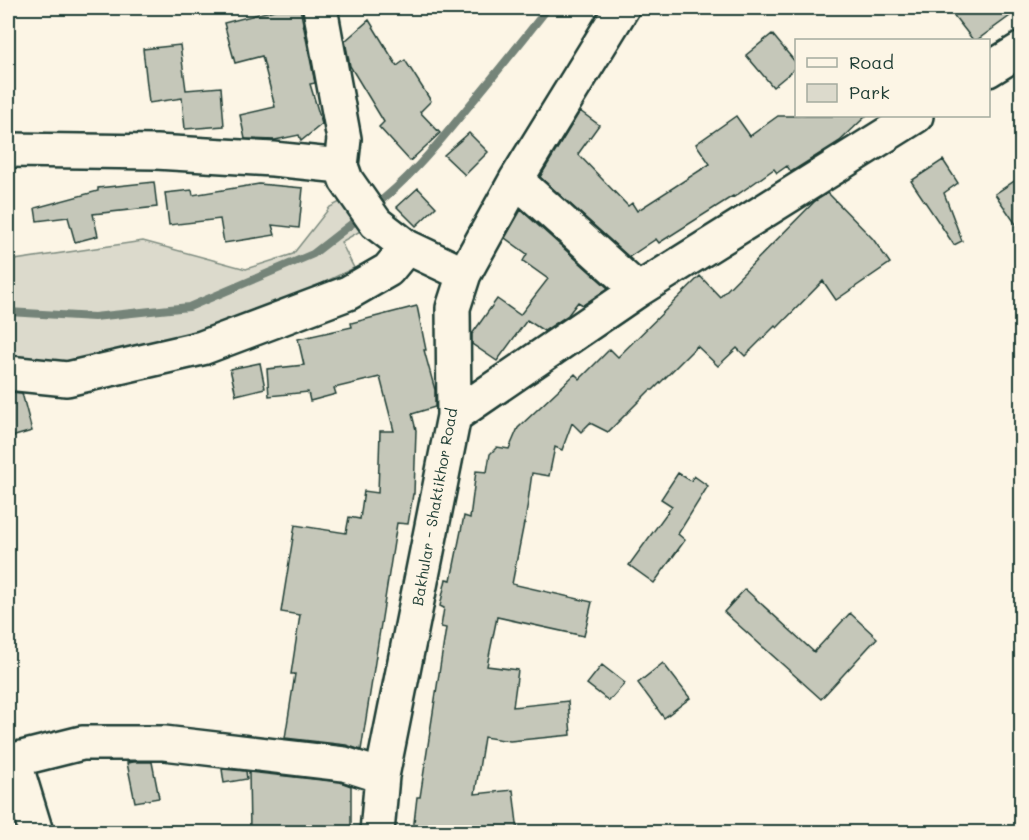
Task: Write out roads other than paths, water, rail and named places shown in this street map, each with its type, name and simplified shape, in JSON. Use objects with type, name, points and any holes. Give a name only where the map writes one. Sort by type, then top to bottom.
[{"type":"street","points":[[320,8],[344,139],[341,166],[346,180],[370,215],[407,247],[464,274]]},
{"type":"street","name":"Bakhular - Shaktikhor Road","points":[[377,832],[382,776],[454,416],[453,308],[464,274],[516,180],[622,8]]},
{"type":"street","points":[[990,69],[1022,49]]},
{"type":"street","points":[[454,416],[638,290],[914,117]]},
{"type":"street","points":[[8,150],[156,152],[273,159],[341,166]]},
{"type":"street","points":[[516,180],[638,290]]},
{"type":"street","points":[[8,373],[67,380],[202,348],[348,293],[388,270],[407,247]]},
{"type":"street","points":[[36,832],[10,762],[82,742],[164,743],[344,764],[382,776]]},
{"type":"waterway","points":[[373,207],[397,187],[429,154],[548,8]]},
{"type":"waterway","points":[[8,312],[94,317],[189,307],[313,254],[363,215]]}]
